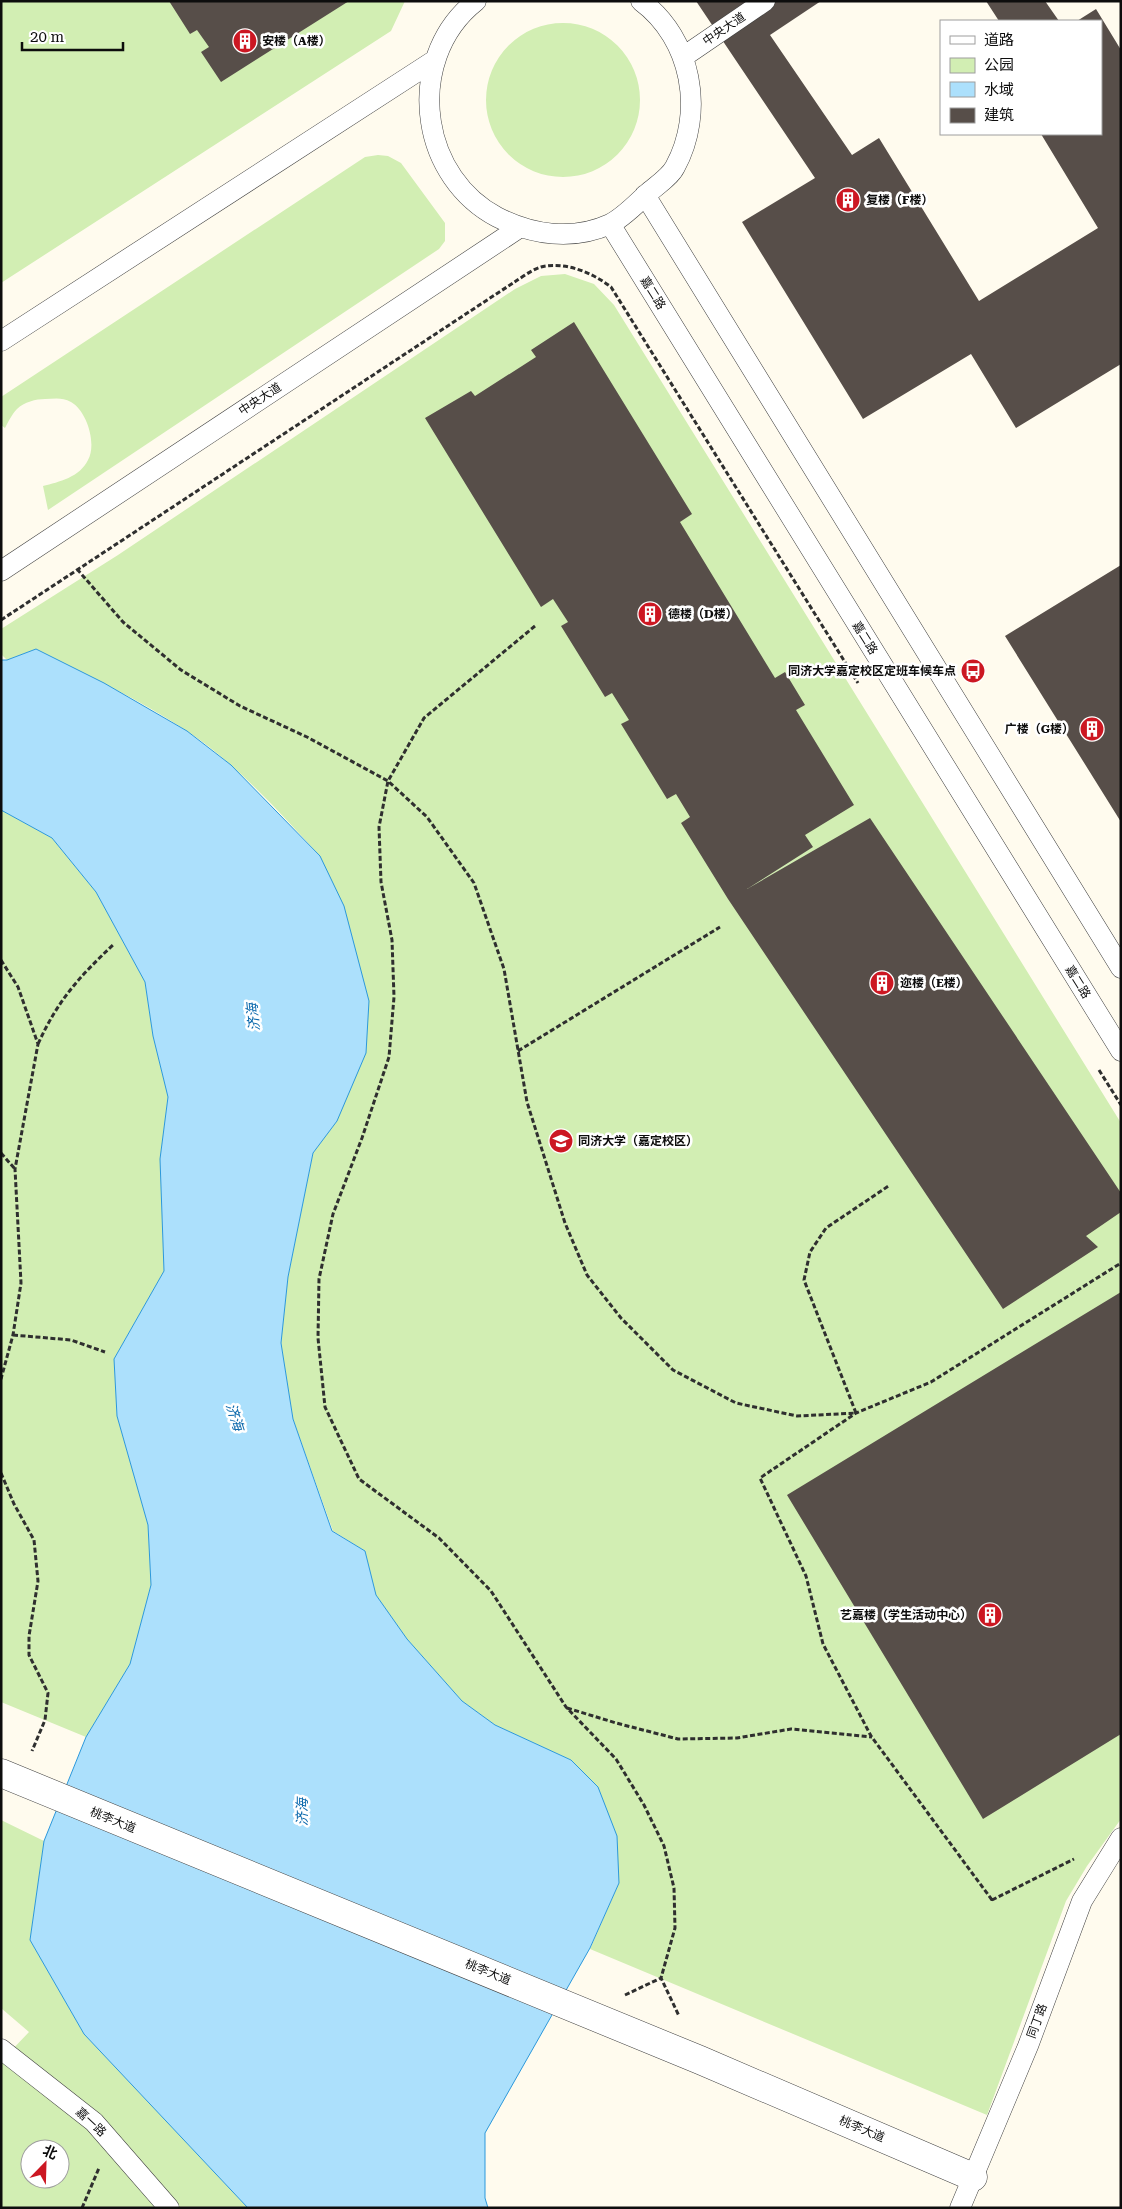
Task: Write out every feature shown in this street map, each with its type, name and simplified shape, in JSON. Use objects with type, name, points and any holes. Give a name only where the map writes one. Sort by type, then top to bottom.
[{"type":"street","name":"桃李大道","points":[[18,1781],[578,2009],[973,2177]]},
{"type":"lane","name":"中央大道","points":[[683,57],[766,1]]},
{"type":"lane","points":[[463,5],[435,60],[428,101],[434,142],[452,180],[482,209],[519,228],[548,234],[577,234],[610,224],[674,169],[688,133],[692,95],[683,57],[671,32],[653,4]]},
{"type":"lane","points":[[1,341],[435,60]]},
{"type":"lane","points":[[645,195],[1121,968]]},
{"type":"lane","name":"嘉二路","points":[[610,224],[1121,1051]]},
{"type":"lane","name":"中央大道","points":[[1,571],[519,228]]},
{"type":"lane","name":"同丁路","points":[[960,2208],[1028,2046],[1082,1901],[1121,1838]]},
{"type":"lane","name":"嘉一路","points":[[1,2049],[94,2122],[168,2208]]},
{"type":"path","points":[[1,620],[513,283],[540,267],[568,267],[597,276],[611,287],[864,692]]},
{"type":"path","points":[[77,570],[124,622],[181,670],[240,706],[307,737],[388,781],[427,817],[474,883],[504,969],[527,1102],[565,1223],[588,1275],[622,1318],[673,1370],[736,1403],[797,1416],[856,1413]]},
{"type":"path","points":[[535,626],[424,718],[388,781],[378,827],[381,882],[392,940],[394,997],[389,1057],[362,1138],[333,1214],[319,1279],[318,1338],[325,1407],[360,1479],[439,1538],[491,1591],[566,1707],[616,1759],[644,1805],[664,1846],[674,1888],[675,1928],[660,1978]]},
{"type":"path","points":[[518,1051],[720,927]]},
{"type":"path","points":[[1,1379],[13,1335],[21,1283],[15,1169],[38,1044],[50,1018],[64,996],[114,944]]},
{"type":"path","points":[[1,960],[18,987],[38,1044]]},
{"type":"path","points":[[1094,1062],[1121,1105]]},
{"type":"path","points":[[1,1153],[15,1169]]},
{"type":"path","points":[[856,1413],[804,1280],[810,1252],[826,1228],[890,1185]]},
{"type":"path","points":[[1078,1857],[992,1900],[871,1736],[822,1644],[806,1576],[760,1478],[856,1413],[931,1382],[1121,1263]]},
{"type":"path","points":[[13,1335],[71,1340],[105,1352]]},
{"type":"path","points":[[1,1473],[14,1504],[34,1540],[38,1581],[29,1636],[29,1655],[48,1693],[45,1720],[18,1781]]},
{"type":"path","points":[[566,1707],[678,1739],[737,1738],[792,1730],[871,1736]]},
{"type":"path","points":[[82,2208],[98,2170],[107,2136]]},
{"type":"green space","points":[[1,1],[405,1],[391,31],[1,283]]},
{"type":"green space","points":[[563,23],[578,24],[593,29],[618,45],[634,70],[639,85],[639,115],[634,130],[618,155],[593,171],[578,176],[563,177],[548,176],[533,171],[508,155],[492,130],[487,115],[486,100],[487,85],[492,70],[508,45],[533,29],[548,24]]},
{"type":"green space","points":[[388,156],[401,163],[445,223],[445,241],[439,249],[48,510],[43,486],[62,480],[80,471],[91,453],[91,437],[86,420],[77,406],[68,400],[41,399],[23,404],[13,413],[5,428],[1,425],[1,397],[365,157]]},
{"type":"green space","points":[[565,274],[594,284],[614,305],[1121,1123],[1121,1819],[1087,1866],[1066,1901],[987,2115],[590,1949],[619,1883],[571,1760],[495,1725],[462,1701],[407,1639],[376,1595],[365,1551],[333,1531],[293,1419],[281,1343],[288,1277],[313,1153],[337,1121],[320,856],[241,774],[206,744],[187,731],[113,688],[36,649],[7,660],[1,654],[1,629],[118,555],[515,289],[541,276]]},
{"type":"green space","points":[[1,810],[52,838],[96,892],[145,982],[153,1036],[168,1097],[160,1159],[164,1271],[114,1359],[117,1416],[148,1525],[151,1585],[130,1664],[86,1737],[1,1702]]},
{"type":"green space","points":[[1,1820],[44,1841],[30,1940],[84,2034],[248,2208],[1,2208],[1,2057],[8,2054],[29,2032],[1,2008]]},
{"type":"water","name":"济海","points":[[36,649],[104,683],[187,731],[231,765],[320,856],[344,906],[369,1001],[366,1053],[337,1121],[313,1153],[288,1277],[281,1343],[293,1419],[332,1531],[365,1551],[376,1595],[407,1639],[462,1701],[495,1725],[571,1760],[598,1787],[617,1836],[619,1883],[590,1948],[485,2133],[485,2198],[488,2208],[248,2208],[84,2034],[30,1940],[44,1841],[86,1737],[130,1664],[151,1585],[148,1525],[117,1416],[114,1359],[164,1271],[160,1159],[168,1097],[153,1036],[145,982],[96,892],[52,838],[1,810],[1,660],[7,660]]},
{"type":"building","name":"安楼（A楼）","points":[[169,1],[349,1],[221,82],[201,52],[209,47],[197,30],[190,34]]},
{"type":"building","name":"复楼（F楼）","points":[[696,1],[821,1],[770,35],[852,155],[879,138],[979,301],[1098,228],[1042,135],[1102,135],[1102,20],[1079,20],[1096,9],[1121,50],[1121,364],[1016,428],[971,354],[863,419],[742,222],[815,178]]},
{"type":"building","points":[[986,1],[1045,1],[1058,20],[998,20]]},
{"type":"building","points":[[574,322],[692,514],[680,522],[775,678],[785,672],[805,705],[796,710],[854,805],[805,835],[813,847],[747,889],[870,818],[1121,1193],[1121,1212],[1086,1236],[1098,1247],[1003,1309],[728,899],[681,823],[690,817],[676,794],[667,799],[621,724],[629,720],[612,693],[605,697],[561,626],[568,622],[553,599],[541,607],[425,418],[471,391],[475,396],[536,357],[531,350]]},
{"type":"building","name":"广楼（G楼）","points":[[1121,565],[1121,822],[1005,636]]},
{"type":"building","name":"艺嘉楼（学生活动中心）","points":[[1121,1292],[1121,1734],[983,1819],[787,1495]]},
{"type":"place","name":"安楼（A楼）","points":[[245,41]]},
{"type":"place","name":"复楼（F楼）","points":[[848,200]]},
{"type":"place","name":"德楼（D楼）","points":[[650,614]]},
{"type":"place","name":"同济大学嘉定校区定班车候车点","points":[[973,671]]},
{"type":"place","name":"广楼（G楼）","points":[[1092,729]]},
{"type":"place","name":"迩楼（E楼）","points":[[882,983]]},
{"type":"place","name":"同济大学（嘉定校区）","points":[[561,1141]]},
{"type":"place","name":"艺嘉楼（学生活动中心）","points":[[990,1615]]}]
